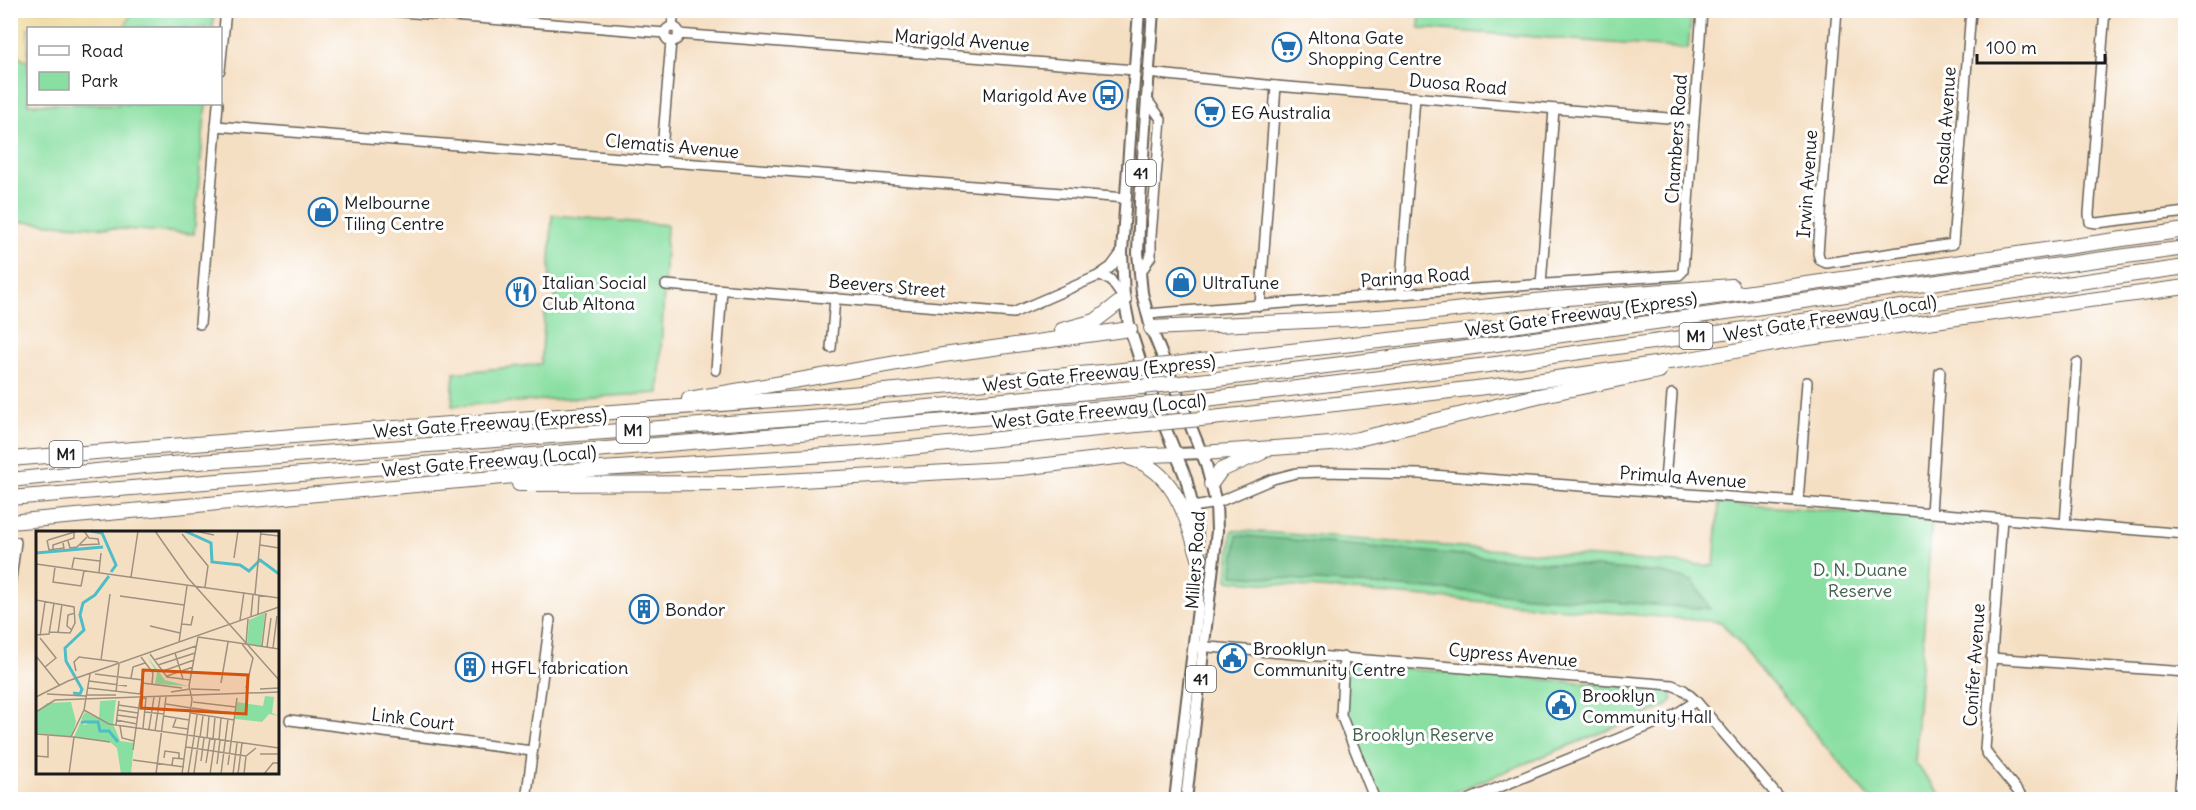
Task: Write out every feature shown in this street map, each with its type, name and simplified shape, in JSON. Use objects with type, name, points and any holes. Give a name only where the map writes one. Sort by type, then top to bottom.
[{"type":"highway","name":"West Gate Freeway (Local)","points":[[10,459],[803,398],[1114,371],[1505,327],[2186,230]]},
{"type":"highway","name":"West Gate Freeway (Express)","points":[[10,480],[144,466],[862,413],[1199,381],[1581,334],[2001,272],[2186,248]]},
{"type":"highway","points":[[1149,321],[1350,319],[1418,314],[1554,299],[1731,286],[1888,263],[1975,259]]},
{"type":"highway","name":"West Gate Freeway (Express)","points":[[10,498],[1206,399],[1496,364],[2186,267]]},
{"type":"highway","name":"West Gate Freeway (Local)","points":[[10,522],[403,488],[569,471],[859,453],[1212,418],[1499,386],[1924,322],[2186,287]]},
{"type":"highway","points":[[943,355],[1095,321],[1124,299]]},
{"type":"highway","points":[[613,412],[943,355],[1130,329]]},
{"type":"highway","points":[[1202,453],[1331,444],[1358,439],[1538,396],[1668,370],[1752,348]]},
{"type":"highway","points":[[1211,484],[1221,470],[1271,448]]},
{"type":"highway","points":[[403,488],[565,483],[756,483],[1021,468],[1125,456],[1177,454]]},
{"type":"highway","points":[[1125,456],[1141,461],[1155,471],[1189,508],[1199,558]]},
{"type":"main road","name":"Millers Road","points":[[1139,10],[1122,252],[1124,299],[1130,329],[1150,391],[1177,454],[1189,508]]},
{"type":"main road","name":"Millers Road","points":[[1153,10],[1139,221],[1140,274],[1149,321],[1202,453],[1215,503],[1216,549],[1175,800]]},
{"type":"main road","points":[[1135,70],[1148,73]]},
{"type":"main road","points":[[1130,329],[1149,321]]},
{"type":"main road","points":[[1177,454],[1202,453]]},
{"type":"main road","name":"Millers Road","points":[[1186,800],[1199,646],[1199,558]]},
{"type":"street","points":[[222,46],[225,10]]},
{"type":"street","name":"Marigold Avenue","points":[[378,10],[1135,70]]},
{"type":"street","points":[[661,162],[674,10]]},
{"type":"street","name":"Chambers Road","points":[[1683,271],[1702,10]]},
{"type":"street","name":"Irwin Avenue","points":[[1837,10],[1818,253],[1820,260],[1826,263],[1953,244]]},
{"type":"street","name":"Rosala Avenue","points":[[1953,244],[1971,10]]},
{"type":"street","points":[[2105,10],[2090,222],[2186,212]]},
{"type":"street","name":"Duosa Road","points":[[1148,73],[1276,86],[1693,120]]},
{"type":"street","points":[[1260,306],[1276,86]]},
{"type":"street","points":[[1400,294],[1415,97]]},
{"type":"street","points":[[1140,274],[1151,256],[1161,119],[1146,98]]},
{"type":"street","points":[[200,324],[218,105]]},
{"type":"street","points":[[1541,285],[1554,109]]},
{"type":"street","name":"Clematis Avenue","points":[[216,126],[1125,198]]},
{"type":"street","name":"Beevers Street","points":[[666,285],[1013,313],[1098,276],[1111,267],[1122,252]]},
{"type":"street","name":"Paringa Road","points":[[1149,321],[1210,310],[1400,294],[1672,277],[1679,276],[1683,271]]},
{"type":"street","points":[[1098,276],[1110,279],[1124,299]]},
{"type":"street","points":[[716,370],[722,290]]},
{"type":"street","points":[[831,348],[835,298]]},
{"type":"street","points":[[2064,524],[2077,363]]},
{"type":"street","points":[[1931,513],[1940,372]]},
{"type":"street","points":[[1798,502],[1806,382]]},
{"type":"street","points":[[1664,493],[1672,394]]},
{"type":"street","name":"Primula Avenue","points":[[1189,508],[1215,503],[1296,473],[1419,474],[2186,534]]},
{"type":"street","name":"Conifer Avenue","points":[[2002,519],[1985,749],[2025,800]]},
{"type":"street","points":[[10,586],[16,542]]},
{"type":"street","points":[[526,800],[550,620]]},
{"type":"street","name":"Cypress Avenue","points":[[1199,646],[1665,684],[1684,690],[1696,701],[1781,800]]},
{"type":"street","points":[[1344,657],[1341,715],[1375,800]]},
{"type":"street","points":[[1991,658],[2186,672]]},
{"type":"street","points":[[1468,800],[1671,717],[1696,701]]},
{"type":"street","points":[[2182,800],[2180,788],[2186,710]]},
{"type":"street","name":"Link Court","points":[[290,720],[532,751]]},
{"type":"green space","points":[[1420,10],[1692,11],[1688,49],[1419,28]]},
{"type":"green space","points":[[132,11],[214,11],[213,27],[124,27]]},
{"type":"green space","points":[[10,51],[27,61],[27,105],[206,105],[194,234],[11,221]]},
{"type":"green space","points":[[552,215],[667,225],[659,393],[452,406],[454,373],[541,364],[545,310],[555,310],[556,291],[549,290]]},
{"type":"green space","name":"D. N. Duane Reserve","points":[[1719,503],[1932,518],[1914,762],[1944,799],[1870,799],[1721,622],[1227,580],[1232,530],[1714,566]]},
{"type":"green space","points":[[1237,535],[1663,573],[1693,581],[1710,609],[1233,575]]},
{"type":"green space","name":"Brooklyn Reserve","points":[[1345,664],[1656,688],[1670,691],[1673,699],[1667,706],[1435,800],[1380,799],[1344,713]]},
{"type":"sand","points":[[11,10],[132,11],[124,27],[27,27],[27,61],[11,51]]},
{"type":"place","name":"Altona Gate Shopping Centre","points":[[1287,47]]},
{"type":"place","name":"Marigold Ave","points":[[1108,95]]},
{"type":"place","name":"EG Australia","points":[[1210,112]]},
{"type":"place","name":"Melbourne Tiling Centre","points":[[323,212]]},
{"type":"place","name":"UltraTune","points":[[1181,282]]},
{"type":"place","name":"Italian Social Club Altona","points":[[521,292]]},
{"type":"place","name":"Bondor","points":[[644,609]]},
{"type":"place","name":"Brooklyn Community Centre","points":[[1232,658]]},
{"type":"place","name":"HGFL fabrication","points":[[470,667]]},
{"type":"place","name":"Brooklyn Community Hall","points":[[1561,705]]}]
